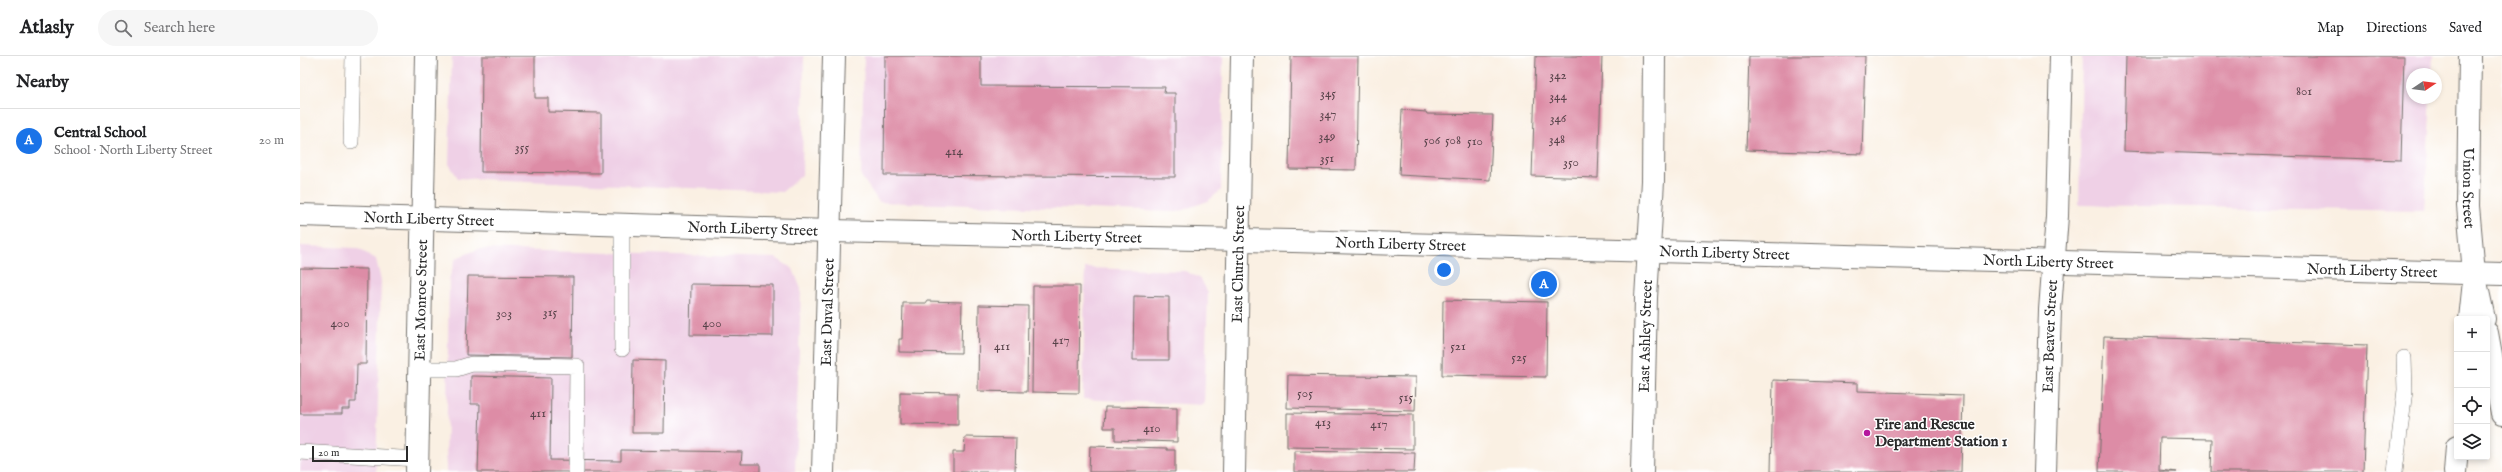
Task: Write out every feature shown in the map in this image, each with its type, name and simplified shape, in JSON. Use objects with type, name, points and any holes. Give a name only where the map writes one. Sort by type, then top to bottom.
[{"type":"main road","name":"East Monroe Street","points":[[417,465],[426,56]]},
{"type":"main road","name":"East Duval Street","points":[[823,472],[831,231],[834,56]]},
{"type":"main road","name":"East Church Street","points":[[1234,472],[1242,56]]},
{"type":"main road","name":"East Ashley Street","points":[[1642,472],[1648,252],[1653,181],[1654,56]]},
{"type":"main road","name":"East Beaver Street","points":[[2045,472],[2050,310],[2057,216],[2061,56]]},
{"type":"main road","name":"Union Street","points":[[2470,56],[2468,206],[2474,273],[2470,316]]},
{"type":"main road","name":"North Liberty Street","points":[[300,215],[831,231],[1238,240],[2502,274]]},
{"type":"main road","points":[[2474,273],[2483,316]]},
{"type":"main road","points":[[2490,349],[2502,414]]},
{"type":"main road","points":[[2455,472],[2456,460]]},
{"type":"lane","points":[[351,142],[353,56]]},
{"type":"lane","points":[[622,224],[622,349]]},
{"type":"lane","points":[[2395,472],[2405,390],[2404,358]]},
{"type":"lane","points":[[420,369],[456,369],[472,364],[577,366],[576,472]]},
{"type":"lane","points":[[300,452],[417,465]]},
{"type":"shaded area","points":[[452,56],[804,56],[802,175],[782,192],[458,178],[449,164]]},
{"type":"shaded area","points":[[864,56],[1223,56],[1221,190],[1208,201],[1177,212],[879,202],[861,176]]},
{"type":"shaded area","points":[[2082,56],[2433,56],[2432,68],[2406,68],[2406,104],[2431,104],[2424,211],[2079,205]]},
{"type":"shaded area","points":[[300,246],[357,248],[376,259],[381,281],[376,472],[300,472]]},
{"type":"shaded area","points":[[479,249],[776,258],[793,269],[801,289],[795,472],[446,472],[449,279],[456,258]]},
{"type":"shaded area","points":[[1085,268],[1185,271],[1201,279],[1208,293],[1204,405],[1083,399]]},
{"type":"building","points":[[482,56],[535,56],[535,98],[548,98],[548,112],[601,113],[601,173],[481,172]]},
{"type":"building","points":[[885,56],[981,56],[981,86],[1165,87],[1164,93],[1175,93],[1175,177],[884,175]]},
{"type":"building","points":[[1291,56],[1358,56],[1356,170],[1289,169]]},
{"type":"building","points":[[1536,56],[1602,56],[1598,178],[1532,176]]},
{"type":"building","points":[[1749,56],[1865,56],[1862,154],[1746,150]]},
{"type":"building","points":[[2126,56],[2404,56],[2401,160],[2124,151]]},
{"type":"building","points":[[1402,110],[1426,112],[1427,114],[1493,115],[1490,180],[1399,175]]},
{"type":"building","points":[[300,268],[367,269],[366,364],[357,364],[356,402],[350,402],[350,409],[342,409],[342,414],[300,414]]},
{"type":"building","points":[[468,276],[573,277],[572,357],[466,355]]},
{"type":"building","points":[[691,284],[773,285],[773,336],[690,335]]},
{"type":"building","points":[[1033,286],[1080,286],[1079,393],[1032,392]]},
{"type":"building","points":[[1134,296],[1169,297],[1169,360],[1133,360]]},
{"type":"building","points":[[1443,300],[1547,302],[1546,377],[1442,375]]},
{"type":"building","points":[[927,301],[962,302],[961,353],[899,352],[899,339],[902,339],[903,303],[927,303]]},
{"type":"building","points":[[979,305],[1028,306],[1027,392],[978,391]]},
{"type":"building","points":[[2104,336],[2367,345],[2363,472],[2211,472],[2212,439],[2160,438],[2159,470],[2177,472],[2099,472]]},
{"type":"building","points":[[633,360],[665,361],[664,433],[632,433]]},
{"type":"building","points":[[1288,375],[1416,377],[1415,411],[1287,408]]},
{"type":"building","points":[[471,376],[551,378],[550,460],[621,461],[621,450],[742,452],[741,464],[760,464],[760,472],[478,472],[480,404],[471,404]]},
{"type":"building","name":"Fire and Rescue Department Station 1","points":[[1773,380],[1858,383],[1858,391],[1963,395],[1961,472],[1771,472]]},
{"type":"building","points":[[900,392],[958,393],[958,425],[900,424]]},
{"type":"building","points":[[1105,407],[1177,408],[1177,442],[1115,440],[1115,428],[1104,428]]},
{"type":"building","points":[[1287,413],[1413,415],[1413,449],[1287,447]]},
{"type":"building","points":[[965,437],[1016,438],[1015,472],[953,472],[953,452],[964,452]]},
{"type":"building","points":[[1090,446],[1167,448],[1167,450],[1175,450],[1175,472],[1089,472]]},
{"type":"building","points":[[1294,451],[1415,453],[1414,472],[1294,472]]},
{"type":"place","name":"Central School","points":[[1544,284]]},
{"type":"place","name":"Fire and Rescue Department Station 1","points":[[1867,433]]}]
